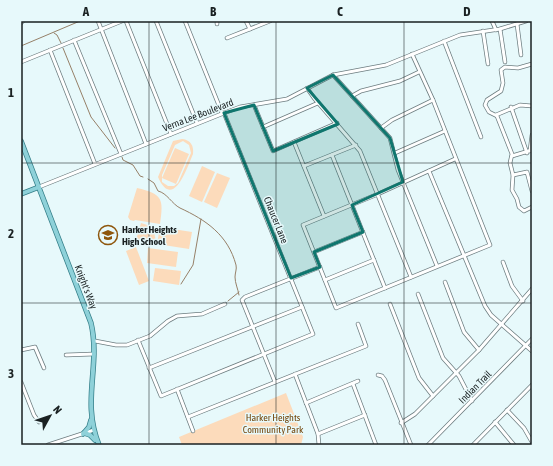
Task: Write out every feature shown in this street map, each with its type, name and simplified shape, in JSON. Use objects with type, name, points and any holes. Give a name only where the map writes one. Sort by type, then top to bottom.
[{"type":"main road","name":"Knight's Way","points":[[21,141],[89,315],[95,341],[90,399],[91,419],[98,444]]},
{"type":"main road","points":[[21,194],[39,187]]},
{"type":"main road","points":[[91,419],[84,434],[92,436],[98,444]]},
{"type":"street","points":[[98,21],[100,30],[146,144]]},
{"type":"street","points":[[21,62],[122,21]]},
{"type":"street","points":[[126,21],[171,134]]},
{"type":"street","points":[[156,21],[197,123]]},
{"type":"street","name":"Chaucer Lane","points":[[185,21],[313,334],[264,354]]},
{"type":"street","points":[[246,21],[250,29]]},
{"type":"street","points":[[227,38],[270,21]]},
{"type":"street","points":[[492,21],[496,30]]},
{"type":"street","name":"Verna Lee Boulevard","points":[[39,187],[223,113],[287,99],[333,75],[386,65],[444,41],[468,33],[496,30],[526,21]]},
{"type":"street","points":[[517,24],[521,56]]},
{"type":"street","points":[[500,29],[505,62]]},
{"type":"street","points":[[483,31],[488,64]]},
{"type":"street","points":[[74,40],[120,154]]},
{"type":"street","points":[[444,41],[481,137]]},
{"type":"street","points":[[50,50],[96,164]]},
{"type":"street","points":[[412,54],[433,100],[490,245],[336,308],[303,225],[378,194],[455,159]]},
{"type":"street","points":[[532,64],[518,68],[505,67],[501,70],[503,83],[501,91],[487,100],[485,105],[489,112],[496,114],[511,107],[524,104],[532,106]]},
{"type":"street","points":[[352,96],[361,90],[400,81],[419,72]]},
{"type":"street","points":[[333,75],[390,138],[395,153],[398,170],[438,266]]},
{"type":"street","points":[[307,88],[356,144],[378,194],[411,277]]},
{"type":"street","points":[[381,128],[392,120],[433,100]]},
{"type":"street","points":[[263,126],[318,102]]},
{"type":"street","points":[[254,105],[273,151],[337,123]]},
{"type":"street","points":[[511,107],[530,151]]},
{"type":"street","points":[[496,114],[512,156],[510,163],[513,175],[512,190],[519,207],[524,211],[532,207]]},
{"type":"street","points":[[395,153],[445,130]]},
{"type":"street","points":[[530,151],[532,135]]},
{"type":"street","points":[[294,142],[324,216]]},
{"type":"street","points":[[304,166],[356,144]]},
{"type":"street","points":[[512,156],[530,151]]},
{"type":"street","points":[[332,155],[385,288]]},
{"type":"street","points":[[429,171],[485,306],[491,315],[532,351]]},
{"type":"street","points":[[513,175],[527,172],[532,191]]},
{"type":"street","points":[[314,252],[363,232]]},
{"type":"street","points":[[325,280],[374,260]]},
{"type":"street","points":[[503,262],[512,286],[523,301]]},
{"type":"street","points":[[275,382],[242,302],[243,298],[320,267]]},
{"type":"street","points":[[445,282],[464,332],[479,350]]},
{"type":"street","points":[[401,423],[415,414],[479,350],[532,290]]},
{"type":"street","points":[[418,294],[441,355],[456,373],[472,401]]},
{"type":"street","points":[[95,341],[122,345],[154,333],[168,321],[177,316],[202,314],[225,304]]},
{"type":"street","points":[[390,304],[419,378],[433,396]]},
{"type":"street","points":[[149,368],[302,306]]},
{"type":"street","points":[[188,417],[366,346],[358,324]]},
{"type":"street","name":"Indian Trail","points":[[428,445],[532,339]]},
{"type":"street","points":[[138,340],[160,396],[264,354]]},
{"type":"street","points":[[21,350],[36,347],[44,368]]},
{"type":"street","points":[[66,355],[94,354]]},
{"type":"street","points":[[295,374],[318,434],[319,445]]},
{"type":"street","points":[[378,375],[382,376],[385,380],[411,445]]},
{"type":"street","points":[[306,403],[358,381]]},
{"type":"street","points":[[21,382],[38,422]]},
{"type":"street","points":[[353,384],[376,445]]},
{"type":"street","points":[[475,444],[532,385]]},
{"type":"street","points":[[177,389],[193,431]]},
{"type":"street","points":[[507,410],[524,428],[532,442]]},
{"type":"street","points":[[318,434],[365,415]]},
{"type":"street","points":[[495,422],[514,445]]},
{"type":"street","points":[[48,445],[94,430]]},
{"type":"highlighted area","points":[[333,75],[390,138],[403,182],[352,205],[363,232],[314,252],[320,267],[291,278],[224,113],[254,105],[273,151],[338,124],[307,88]]},
{"type":"green space","points":[[182,139],[190,142],[193,148],[193,154],[179,184],[169,190],[164,186],[158,177],[173,141]],"holes":[[[183,141],[189,145],[191,153],[178,183],[174,186],[168,186],[162,182],[162,175],[175,145]]]},
{"type":"green space","points":[[175,148],[189,154],[176,184],[162,178]]},
{"type":"green space","points":[[202,166],[215,172],[202,202],[189,196]]},
{"type":"green space","points":[[217,173],[230,178],[217,208],[204,202]]},
{"type":"green space","points":[[137,188],[152,192],[159,198],[162,208],[160,224],[134,221],[130,220],[128,217]]},
{"type":"green space","points":[[141,223],[151,228],[153,231],[155,245],[137,243],[136,240]]},
{"type":"green space","points":[[160,227],[192,232],[189,249],[157,244]]},
{"type":"green space","points":[[136,247],[149,281],[139,285],[126,251]]},
{"type":"green space","points":[[148,248],[178,252],[176,267],[147,263]]},
{"type":"green space","points":[[155,268],[181,271],[179,285],[153,281]]},
{"type":"green space","name":"Harker Heights Community Park","points":[[286,393],[303,437],[301,445],[182,445],[179,437]]},
{"type":"waterway","points":[[21,46],[80,21]]},
{"type":"waterway","points":[[54,33],[57,35],[61,43]]},
{"type":"waterway","points":[[63,48],[91,117],[115,148]]},
{"type":"waterway","points":[[122,157],[123,160],[133,165],[140,176],[143,177]]},
{"type":"waterway","points":[[148,179],[154,183],[158,191],[164,194],[177,206],[207,223],[222,237],[228,245],[236,265],[235,279],[239,295]]},
{"type":"waterway","points":[[181,284],[193,265],[201,219]]},
{"type":"waterway","points":[[228,301],[239,292]]},
{"type":"place","name":"Harker Heights High School","points":[[108,235]]}]
